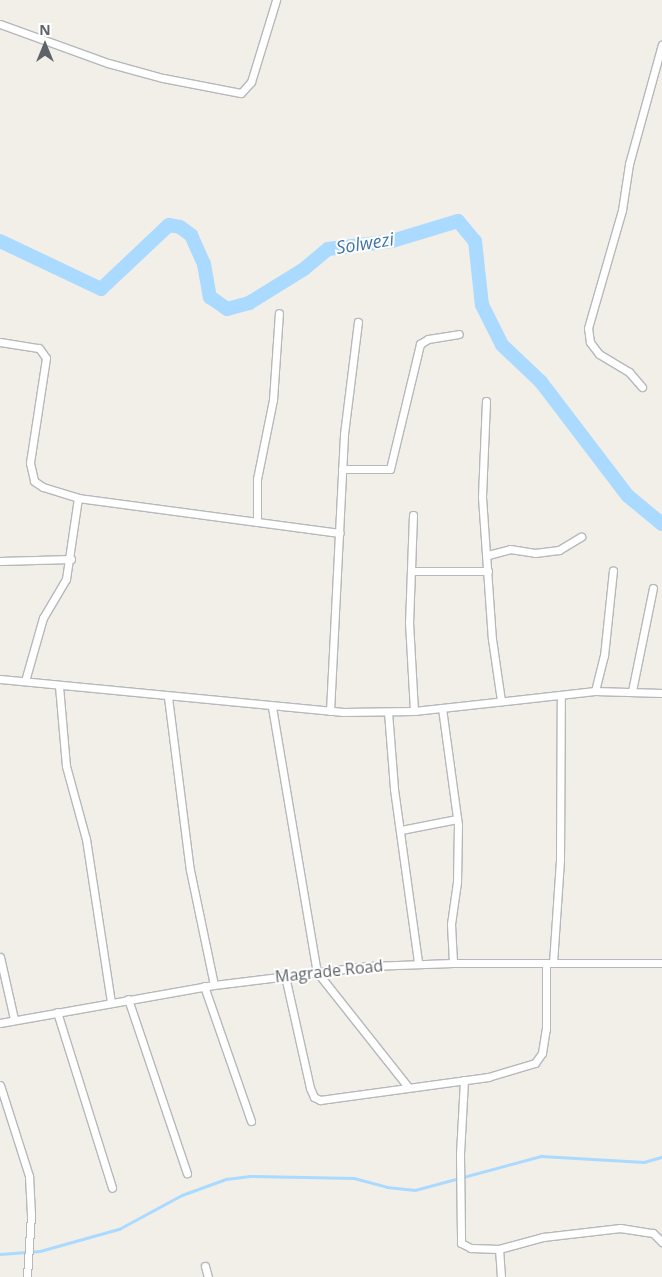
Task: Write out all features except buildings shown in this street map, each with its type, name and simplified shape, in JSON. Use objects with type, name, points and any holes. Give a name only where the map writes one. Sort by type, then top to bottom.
[{"type":"street","points":[[0,24],[108,63],[163,78],[241,93],[251,82],[276,0]]},
{"type":"street","points":[[642,387],[629,372],[599,354],[590,342],[588,328],[622,210],[629,164],[662,44]]},
{"type":"street","points":[[257,522],[257,479],[273,400],[279,313]]},
{"type":"street","points":[[330,711],[347,394],[358,322]]},
{"type":"street","points":[[342,469],[390,469],[420,344],[428,339],[459,334]]},
{"type":"street","points":[[0,342],[44,352],[46,358],[30,474],[34,482],[43,487],[78,498],[340,532]]},
{"type":"street","points":[[486,401],[482,498],[488,555],[492,639],[501,701]]},
{"type":"street","points":[[24,682],[43,618],[66,579],[71,559],[78,498]]},
{"type":"street","points":[[413,515],[409,622],[414,711]]},
{"type":"street","points":[[488,555],[510,549],[535,552],[559,550],[581,537]]},
{"type":"street","points":[[0,561],[71,559]]},
{"type":"street","points":[[411,570],[488,571]]},
{"type":"street","points":[[595,691],[604,656],[613,570]]},
{"type":"street","points":[[632,691],[653,588]]},
{"type":"street","points":[[0,679],[168,697],[330,711],[414,711],[595,691],[662,693]]},
{"type":"street","points":[[59,686],[66,766],[86,839],[111,1002]]},
{"type":"street","points":[[285,976],[310,1088],[316,1099],[464,1080],[521,1068],[540,1059],[546,1029],[549,963],[560,860],[561,695]]},
{"type":"street","points":[[168,697],[190,870],[214,985]]},
{"type":"street","points":[[272,707],[317,972],[408,1087]]},
{"type":"street","points":[[442,708],[457,818],[457,882],[451,924],[453,963]]},
{"type":"street","points":[[388,712],[418,963]]},
{"type":"street","points":[[401,830],[457,818]]},
{"type":"street","points":[[0,957],[14,1019]]},
{"type":"street","name":"Magrade Road","points":[[0,1023],[204,986],[317,972],[418,963],[662,963]]},
{"type":"street","points":[[204,986],[251,1121]]},
{"type":"street","points":[[128,999],[187,1173]]},
{"type":"street","points":[[57,1012],[112,1188]]},
{"type":"street","points":[[464,1080],[460,1156],[461,1243],[471,1248],[499,1249],[544,1236],[603,1228],[653,1233],[662,1242]]},
{"type":"street","points":[[0,1085],[30,1186],[27,1277]]},
{"type":"street","points":[[499,1249],[501,1277]]},
{"type":"street","points":[[205,1266],[208,1277]]},
{"type":"waterway","name":"Solwezi","points":[[0,241],[101,289],[169,225],[180,227],[191,235],[204,264],[210,297],[227,309],[249,303],[304,269],[328,249],[392,241],[458,221],[475,241],[482,305],[502,345],[541,382],[628,496],[662,524]]},
{"type":"waterway","points":[[0,1254],[40,1251],[119,1229],[182,1195],[226,1179],[250,1176],[354,1178],[387,1187],[415,1190],[541,1156],[644,1162],[662,1157]]}]
